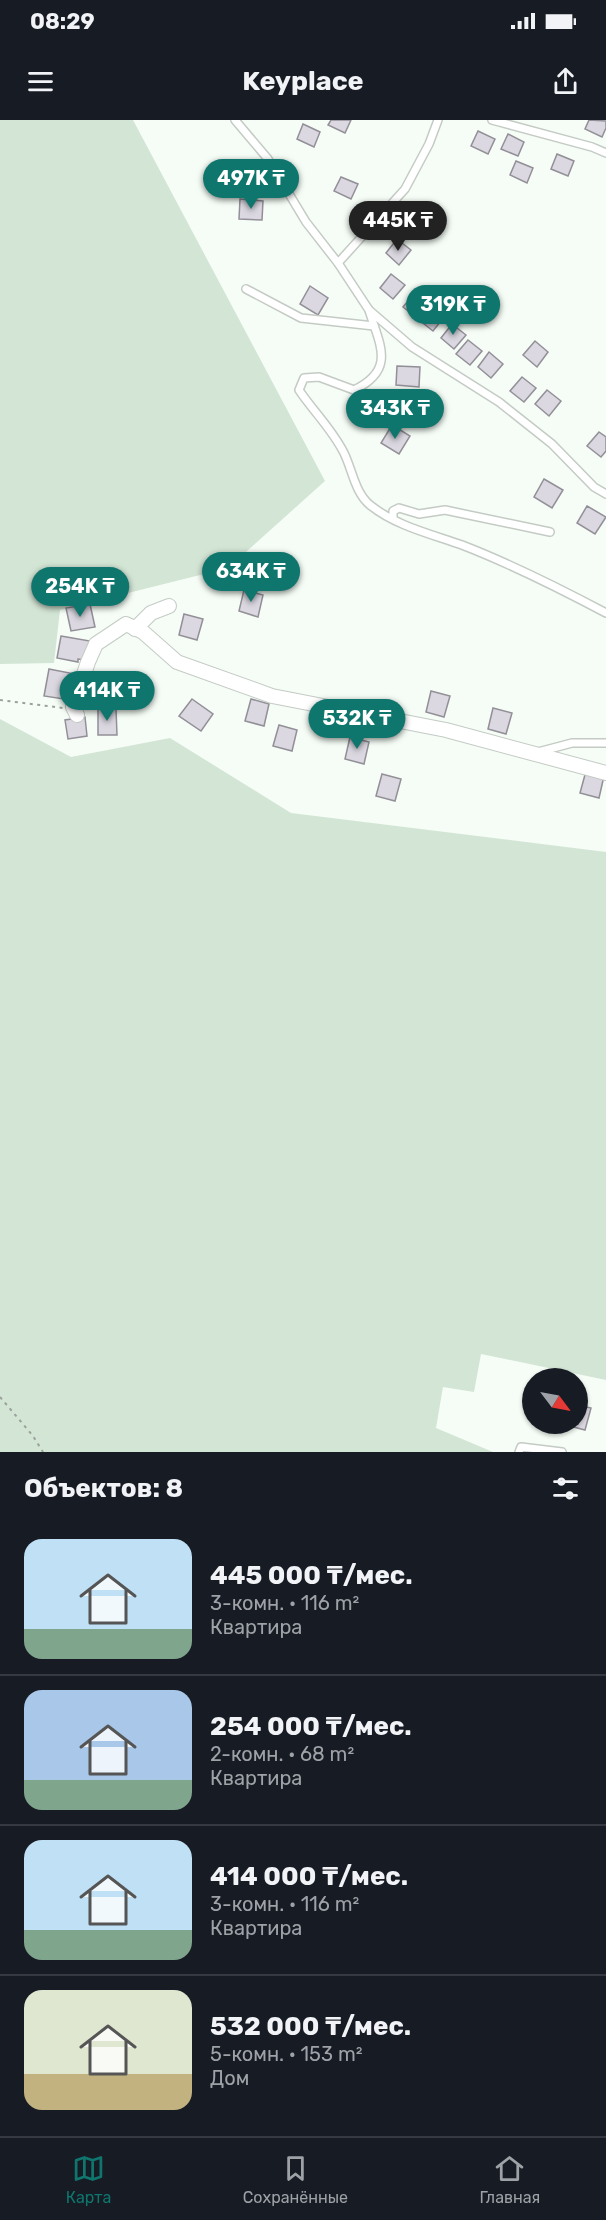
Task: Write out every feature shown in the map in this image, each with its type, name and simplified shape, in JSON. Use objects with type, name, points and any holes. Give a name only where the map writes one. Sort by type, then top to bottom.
[{"type":"street","points":[[135,629],[151,613],[169,606]]},
{"type":"street","points":[[75,711],[88,662],[96,644],[126,624],[143,632],[177,662],[273,696],[446,730],[606,773]]},
{"type":"lane","points":[[235,120],[268,159],[306,222],[338,263],[369,310],[412,347],[499,402],[552,444],[582,475],[606,494]]},
{"type":"lane","points":[[338,263],[405,189],[429,144],[438,120]]},
{"type":"lane","points":[[492,120],[592,147],[606,153]]},
{"type":"lane","points":[[246,289],[301,318],[374,326]]},
{"type":"lane","points":[[369,310],[383,349],[379,367],[370,382],[354,390],[319,378],[304,378],[299,390],[323,420],[344,453],[356,485],[369,504],[415,529],[461,545],[540,579],[606,613]]},
{"type":"lane","points":[[393,518],[393,512],[399,508],[419,514],[445,510],[550,532]]},
{"type":"lane","points":[[532,754],[572,743],[606,743]]},
{"type":"lane","points":[[519,1452],[521,1447],[562,1452]]},
{"type":"path","points":[[0,700],[75,711]]},
{"type":"path","points":[[0,1397],[33,1436],[43,1452]]},
{"type":"green space","points":[[0,120],[133,120],[325,481],[228,568],[60,610],[54,663],[0,664]]},
{"type":"green space","points":[[0,719],[71,757],[170,738],[291,813],[606,852],[606,1380],[588,1376],[588,1368],[548,1368],[481,1354],[474,1392],[443,1387],[436,1428],[493,1452],[0,1452]]},
{"type":"building","points":[[331,120],[351,120],[345,133],[328,125]]},
{"type":"building","points":[[589,120],[606,121],[602,137],[585,129]]},
{"type":"building","points":[[303,124],[320,132],[314,147],[297,139]]},
{"type":"building","points":[[478,131],[495,139],[488,154],[471,146]]},
{"type":"building","points":[[508,134],[524,142],[518,156],[501,149]]},
{"type":"building","points":[[557,154],[574,161],[568,176],[551,169]]},
{"type":"building","points":[[516,161],[533,168],[527,183],[510,175]]},
{"type":"building","points":[[341,177],[358,184],[351,199],[334,191]]},
{"type":"building","points":[[240,199],[263,201],[262,220],[239,219]]},
{"type":"building","points":[[397,239],[411,250],[399,265],[386,253]]},
{"type":"building","points":[[391,274],[405,285],[393,299],[380,288]]},
{"type":"building","points":[[310,286],[328,298],[318,315],[300,304]]},
{"type":"building","points":[[415,293],[429,304],[417,318],[403,307]]},
{"type":"building","points":[[431,305],[444,317],[433,331],[419,320]]},
{"type":"building","points":[[452,324],[466,335],[454,349],[441,338]]},
{"type":"building","points":[[468,340],[482,351],[470,365],[456,354]]},
{"type":"building","points":[[535,341],[548,352],[537,367],[523,355]]},
{"type":"building","points":[[489,352],[503,364],[491,378],[478,367]]},
{"type":"building","points":[[397,366],[420,367],[419,387],[396,385]]},
{"type":"building","points":[[522,377],[536,388],[524,402],[510,391]]},
{"type":"building","points":[[547,390],[561,401],[549,416],[535,404]]},
{"type":"building","points":[[392,425],[410,436],[399,454],[381,443]]},
{"type":"building","points":[[599,432],[606,437],[606,451],[601,457],[587,446]]},
{"type":"building","points":[[544,479],[563,490],[552,508],[534,497]]},
{"type":"building","points":[[587,506],[606,517],[595,534],[577,523]]},
{"type":"building","points":[[244,590],[263,595],[258,617],[239,611]]},
{"type":"building","points":[[90,604],[95,627],[71,631],[66,608]]},
{"type":"building","points":[[184,614],[203,619],[197,640],[179,635]]},
{"type":"building","points":[[61,636],[90,641],[86,660],[78,659],[78,662],[57,658]]},
{"type":"building","points":[[49,669],[75,674],[70,700],[44,696]]},
{"type":"building","points":[[88,680],[107,685],[101,706],[82,701]]},
{"type":"building","points":[[431,691],[450,696],[444,717],[426,712]]},
{"type":"building","points":[[192,699],[213,714],[201,731],[179,716]]},
{"type":"building","points":[[251,699],[269,704],[264,726],[245,721]]},
{"type":"building","points":[[493,708],[512,713],[506,734],[488,729]]},
{"type":"building","points":[[98,709],[116,709],[117,735],[98,735]]},
{"type":"building","points":[[85,717],[87,736],[68,739],[65,720]]},
{"type":"building","points":[[279,725],[297,730],[292,751],[273,746]]},
{"type":"building","points":[[350,737],[369,742],[364,764],[345,759]]},
{"type":"building","points":[[586,771],[604,776],[599,798],[580,793]]},
{"type":"building","points":[[382,774],[401,779],[395,801],[376,796]]}]
